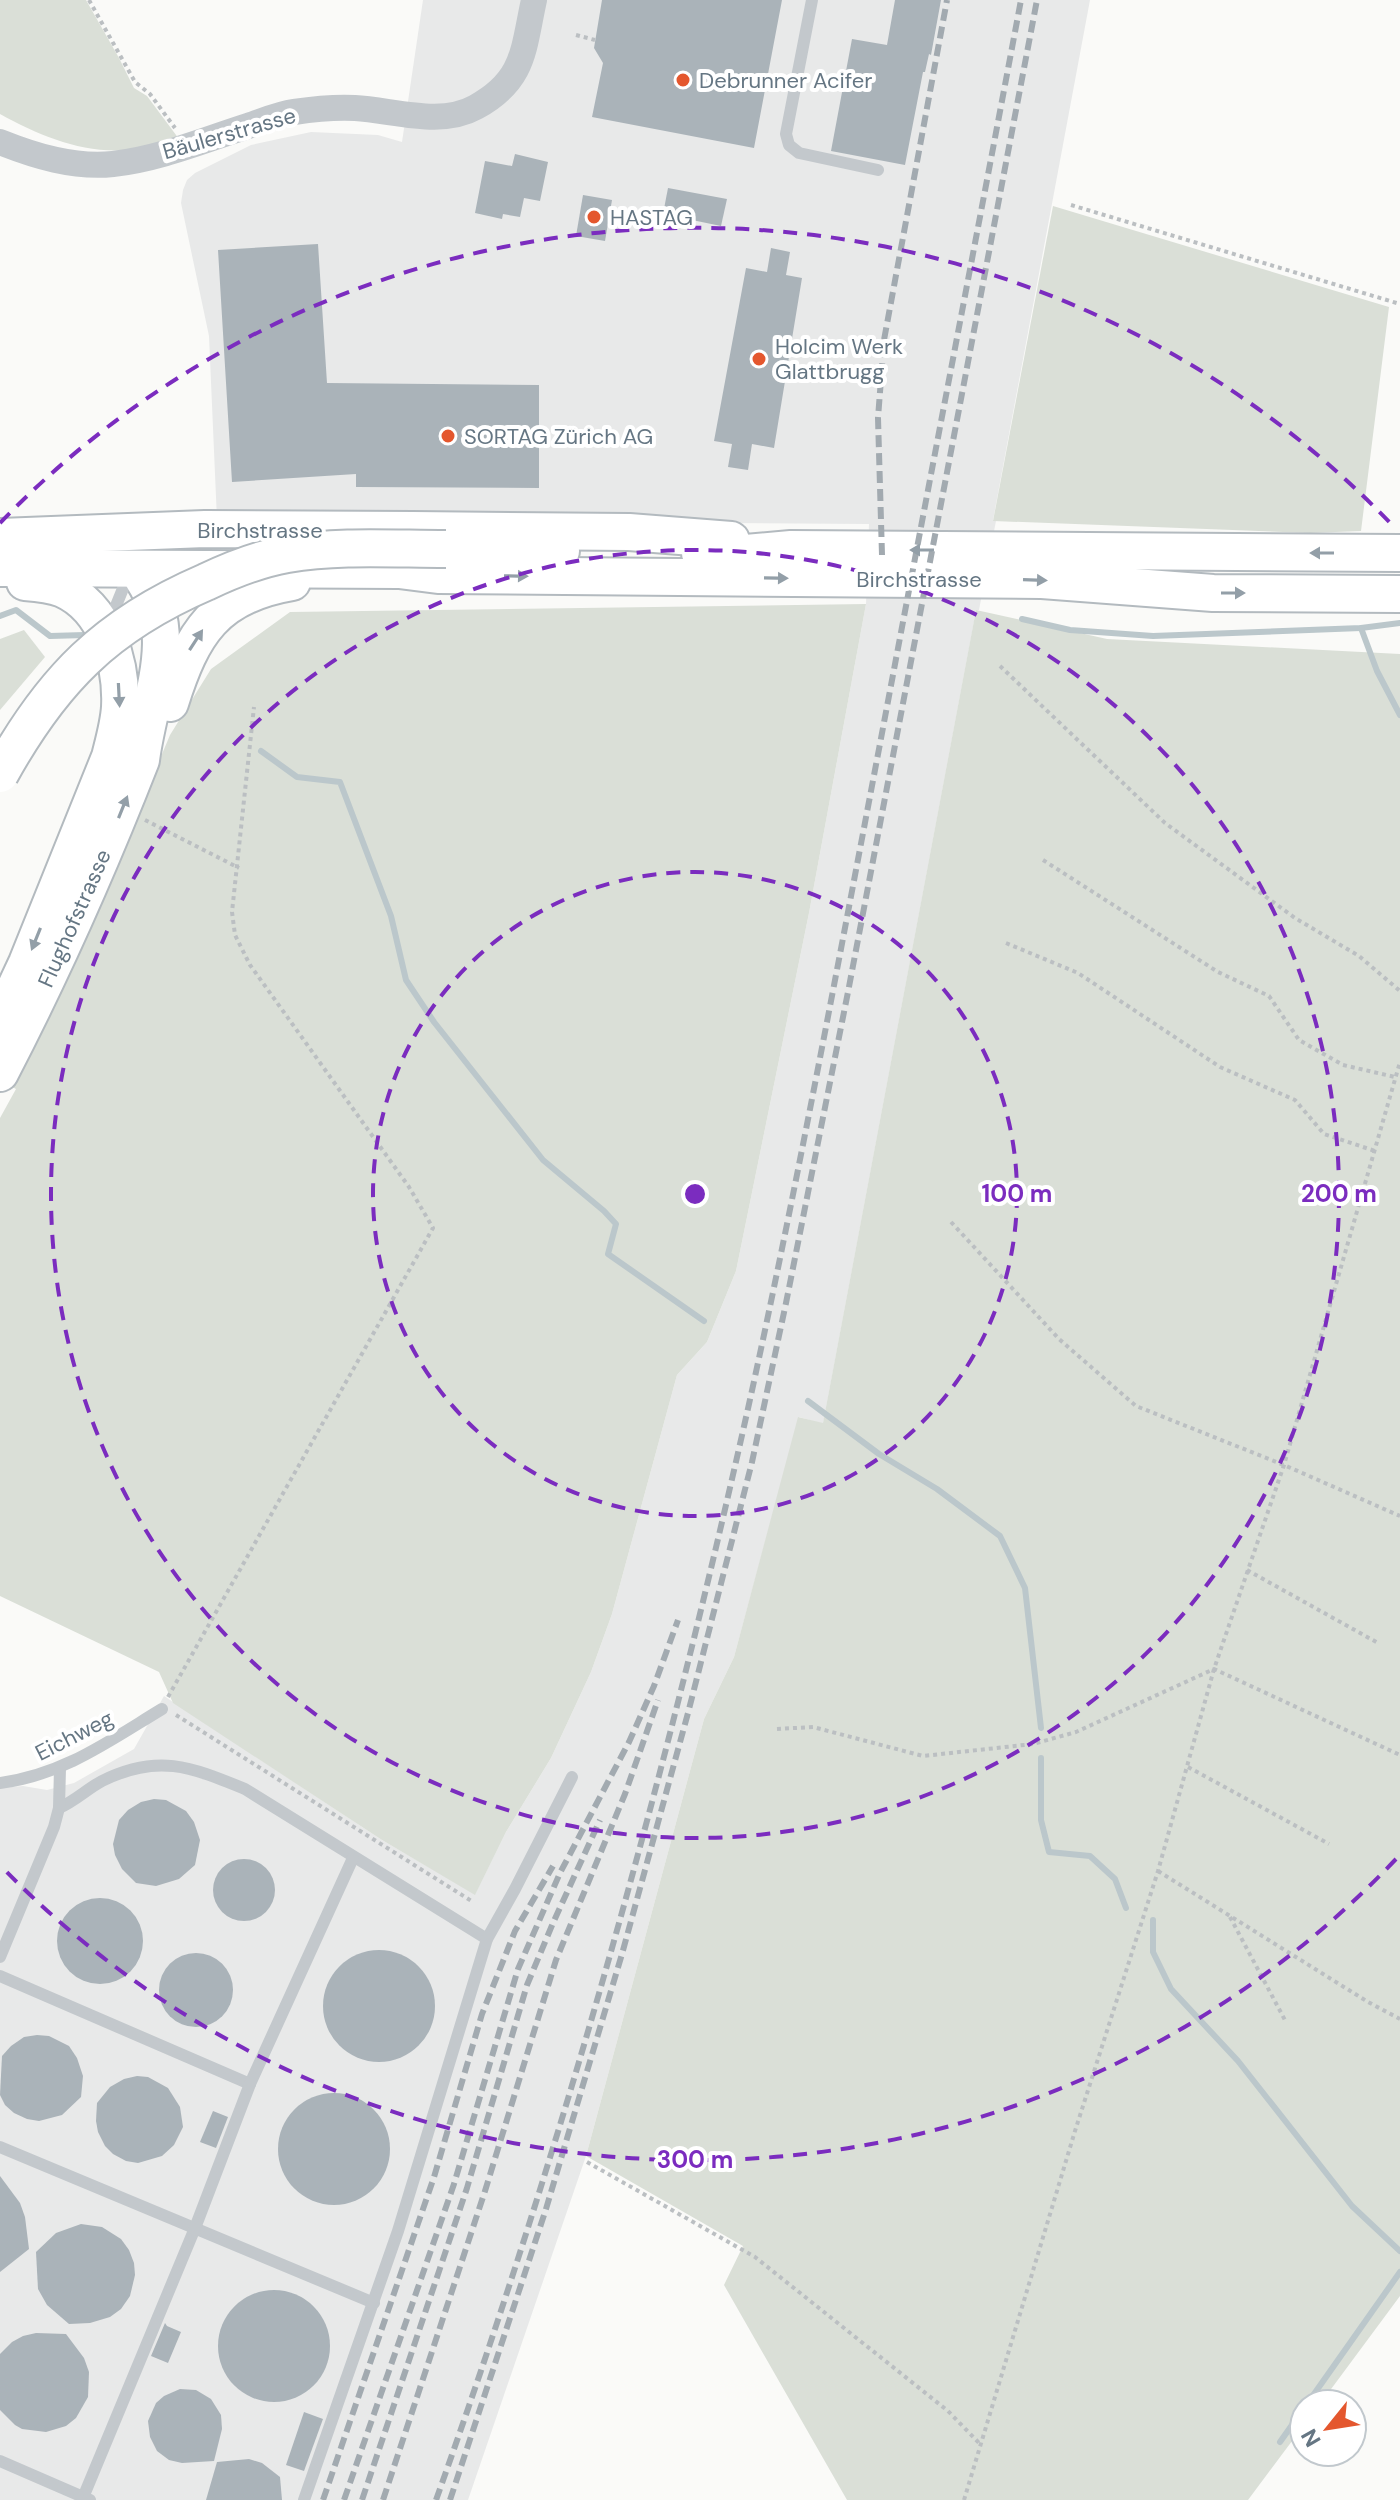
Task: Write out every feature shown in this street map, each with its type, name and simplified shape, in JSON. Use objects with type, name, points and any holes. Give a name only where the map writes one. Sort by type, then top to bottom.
[{"type":"main road","name":"Birchstrasse","points":[[0,568],[155,552],[629,532],[745,541],[791,549]]},
{"type":"main road","name":"Birchstrasse","points":[[63,535],[111,551],[399,570],[442,562],[791,549],[1400,553]]},
{"type":"main road","name":"Birchstrasse","points":[[0,537],[63,535],[155,552]]},
{"type":"main road","name":"Birchstrasse","points":[[0,774],[50,696],[87,655],[130,622],[182,592],[236,569],[286,554],[356,550],[442,562],[1042,580],[1213,593],[1400,594]]},
{"type":"main road","points":[[141,760],[157,687],[161,634],[146,582],[155,552]]},
{"type":"main road","name":"Birchstrasse","points":[[141,760],[158,742],[179,673],[191,646],[231,602],[249,593],[289,583],[398,579],[442,562]]},
{"type":"main road","points":[[0,579],[63,589],[96,615],[116,662],[120,706],[110,757],[27,963],[0,1021]]},
{"type":"main road","name":"Flughofstrasse","points":[[0,1073],[35,1006],[141,760]]},
{"type":"street","name":"Bäulerstrasse","points":[[0,142],[49,158],[92,165],[139,160],[293,112],[353,108],[442,117],[472,109],[493,96],[513,76],[522,56],[534,0]]},
{"type":"lane","points":[[812,0],[786,134],[789,145],[799,153],[878,170]]},
{"type":"lane","points":[[106,635],[124,586],[155,552]]},
{"type":"lane","name":"Eichweg","points":[[0,1783],[30,1779],[60,1768],[162,1709]]},
{"type":"lane","points":[[59,1808],[99,1782],[132,1769],[168,1764],[203,1772],[245,1789],[487,1939]]},
{"type":"lane","points":[[0,1957],[54,1827],[59,1808],[60,1768]]},
{"type":"lane","points":[[304,2500],[374,2303],[487,1939],[572,1777]]},
{"type":"lane","points":[[0,2461],[85,2499],[250,2084],[353,1858]]},
{"type":"lane","points":[[0,1976],[250,2084]]},
{"type":"lane","points":[[0,2147],[374,2303]]},
{"type":"path","points":[[89,0],[135,82],[150,94],[189,145]]},
{"type":"path","points":[[576,35],[595,40]]},
{"type":"path","points":[[1071,205],[1400,304]]},
{"type":"path","points":[[1000,666],[1165,823],[1295,918],[1359,956],[1400,991]]},
{"type":"path","points":[[254,707],[232,912],[235,935],[250,965],[409,1187],[433,1228],[162,1709],[473,1902]]},
{"type":"path","points":[[122,809],[239,868]]},
{"type":"path","points":[[1043,860],[1218,972],[1269,996],[1299,1040],[1343,1065],[1395,1077]]},
{"type":"path","points":[[1006,943],[1078,973],[1220,1067],[1295,1100],[1324,1134],[1375,1151]]},
{"type":"path","points":[[964,2500],[1075,2131],[1158,1871],[1214,1669],[1284,1465],[1400,1062]]},
{"type":"path","points":[[951,1222],[1059,1339],[1136,1406],[1284,1465],[1400,1516]]},
{"type":"path","points":[[1247,1570],[1378,1643]]},
{"type":"path","points":[[777,1729],[813,1727],[923,1756],[1033,1744],[1076,1732],[1214,1669],[1400,1755]]},
{"type":"path","points":[[1188,1767],[1329,1844]]},
{"type":"path","points":[[1158,1871],[1400,2019]]},
{"type":"path","points":[[1229,1915],[1286,2022]]},
{"type":"path","points":[[587,2162],[755,2257],[948,2411],[981,2445]]},
{"type":"shaded area","points":[[0,0],[86,0],[134,88],[147,96],[179,139],[136,149],[100,150],[65,143],[0,114]]},
{"type":"shaded area","points":[[423,0],[1090,0],[993,520],[996,521],[979,610],[976,611],[823,1424],[799,1417],[734,1657],[704,1719],[586,2156],[468,2500],[0,2500],[0,1788],[23,1786],[47,1790],[74,1783],[134,1749],[164,1696],[382,1840],[475,1894],[506,1832],[551,1758],[591,1672],[612,1614],[677,1375],[707,1342],[736,1271],[809,913],[866,604],[869,524],[217,520],[209,336],[181,203],[183,190],[187,180],[195,173],[251,145],[311,132],[378,135],[402,142]]},
{"type":"shaded area","points":[[1053,206],[1389,307],[1361,531],[1310,533],[993,521]]},
{"type":"shaded area","points":[[866,604],[809,913],[736,1271],[707,1342],[677,1375],[612,1614],[591,1672],[551,1758],[506,1832],[475,1895],[382,1840],[173,1703],[159,1672],[0,1596],[0,1118],[16,1089],[7,1084],[103,895],[170,735],[211,669],[290,612]]},
{"type":"shaded area","points":[[976,610],[1107,639],[1400,654],[1400,2296],[1332,2388],[1288,2388],[1288,2446],[1248,2500],[847,2500],[724,2285],[743,2246],[586,2156],[704,1719],[734,1657],[798,1417],[823,1423]]},
{"type":"shaded area","points":[[24,630],[45,657],[0,710],[0,639]]},
{"type":"building","name":"Debrunner Acifer","points":[[602,0],[782,0],[754,148],[592,117],[603,63],[594,48]]},
{"type":"building","points":[[895,0],[941,0],[905,165],[831,151],[852,39],[887,45]]},
{"type":"building","points":[[515,154],[548,162],[540,201],[524,198],[520,217],[503,214],[502,219],[475,213],[485,161],[512,166]]},
{"type":"building","points":[[668,188],[727,199],[721,226],[663,214]]},
{"type":"building","name":"HASTAG","points":[[583,195],[612,200],[605,241],[576,236]]},
{"type":"building","points":[[318,244],[327,383],[539,385],[539,488],[356,487],[356,474],[232,482],[218,250]]},
{"type":"building","name":"Holcim Werk Glattbrugg","points":[[771,248],[790,252],[786,275],[802,278],[774,448],[752,444],[748,470],[728,467],[732,444],[714,441],[746,268],[767,272]]},
{"type":"building","points":[[154,1799],[166,1800],[186,1811],[194,1822],[200,1840],[195,1865],[179,1879],[156,1886],[136,1883],[122,1869],[113,1844],[119,1820],[128,1810]]},
{"type":"building","points":[[244,1859],[266,1868],[275,1890],[266,1912],[244,1921],[222,1912],[213,1890],[222,1868]]},
{"type":"building","points":[[100,1898],[124,1905],[136,1917],[143,1941],[136,1965],[124,1977],[100,1984],[76,1977],[64,1965],[57,1941],[64,1917],[76,1905]]},
{"type":"building","points":[[379,1950],[400,1954],[419,1966],[431,1985],[435,2006],[431,2027],[419,2046],[400,2058],[379,2062],[358,2058],[339,2046],[327,2027],[323,2006],[327,1985],[339,1966],[358,1954]]},
{"type":"building","points":[[196,1953],[210,1956],[222,1964],[230,1976],[233,1990],[230,2004],[222,2016],[210,2024],[196,2027],[182,2024],[170,2016],[162,2004],[159,1990],[162,1976],[170,1964],[182,1956]]},
{"type":"building","points":[[49,2036],[69,2046],[83,2076],[81,2097],[62,2115],[39,2121],[14,2113],[0,2095],[2,2056],[24,2037]]},
{"type":"building","points":[[137,2076],[148,2077],[168,2088],[180,2107],[183,2127],[174,2145],[162,2156],[138,2163],[126,2161],[105,2146],[96,2121],[97,2103],[110,2087]]},
{"type":"building","points":[[334,2093],[355,2097],[374,2109],[386,2128],[390,2149],[386,2170],[374,2189],[355,2201],[334,2205],[313,2201],[294,2189],[282,2170],[278,2149],[282,2128],[294,2109],[313,2097]]},
{"type":"building","points":[[213,2111],[228,2117],[216,2148],[200,2142]]},
{"type":"building","points":[[0,2176],[20,2203],[29,2249],[0,2272]]},
{"type":"building","points":[[81,2224],[102,2227],[121,2239],[129,2250],[135,2275],[130,2296],[121,2309],[110,2317],[90,2323],[69,2324],[47,2305],[38,2289],[36,2252],[56,2233]]},
{"type":"building","points":[[274,2290],[295,2294],[314,2306],[326,2325],[330,2346],[326,2367],[314,2386],[295,2398],[274,2402],[253,2398],[234,2386],[222,2367],[218,2346],[222,2325],[234,2306],[253,2294]]},
{"type":"building","points":[[165,2323],[181,2332],[168,2363],[151,2356]]},
{"type":"building","points":[[36,2333],[66,2334],[84,2358],[89,2372],[88,2397],[76,2418],[66,2426],[46,2432],[22,2429],[0,2410],[0,2354],[12,2342]]},
{"type":"building","points":[[180,2389],[196,2390],[211,2399],[221,2415],[222,2429],[214,2461],[182,2463],[169,2460],[157,2451],[150,2437],[148,2421],[156,2403]]},
{"type":"building","points":[[304,2412],[323,2419],[304,2471],[286,2465]]},
{"type":"building","points":[[249,2459],[262,2463],[280,2477],[282,2500],[206,2500],[217,2462]]},
{"type":"waterway","points":[[0,616],[16,610],[50,636],[85,635]]},
{"type":"waterway","points":[[1022,619],[1070,630],[1153,636],[1361,628],[1400,623]]},
{"type":"waterway","points":[[1361,628],[1377,671],[1400,715]]},
{"type":"waterway","points":[[261,751],[297,777],[340,782],[391,916],[406,980],[434,1022],[543,1160],[616,1224],[608,1254],[704,1321]]},
{"type":"waterway","points":[[808,1401],[879,1454],[937,1489],[1000,1536],[1025,1588],[1041,1728]]},
{"type":"waterway","points":[[1041,1758],[1041,1820],[1049,1852],[1090,1856],[1115,1879],[1126,1908]]},
{"type":"waterway","points":[[1153,1920],[1153,1952],[1171,1989],[1238,2061],[1352,2206],[1400,2251]]},
{"type":"waterway","points":[[1318,2388],[1400,2272]]},
{"type":"waterway","points":[[1280,2442],[1288,2431]]},
{"type":"railway","points":[[882,555],[878,418],[884,340],[947,0]]},
{"type":"railway","points":[[436,2500],[528,2228],[611,1952],[719,1535],[817,1072],[1021,0]]},
{"type":"railway","points":[[450,2500],[546,2209],[622,1954],[752,1462],[848,992],[1037,0]]},
{"type":"railway","points":[[344,2500],[454,2184],[518,1969],[560,1873],[629,1742],[678,1620]]},
{"type":"railway","points":[[383,2500],[485,2191],[556,1960],[625,1794],[658,1700]]},
{"type":"railway","points":[[362,2500],[467,2188],[527,1985],[600,1820]]},
{"type":"railway","points":[[323,2500],[434,2177],[482,2014],[515,1931],[553,1866]]},
{"type":"place","name":"Debrunner Acifer","points":[[683,80]]},
{"type":"place","name":"HASTAG","points":[[594,217]]},
{"type":"place","name":"Holcim Werk Glattbrugg","points":[[759,359]]},
{"type":"place","name":"SORTAG Zürich AG","points":[[448,436]]}]
